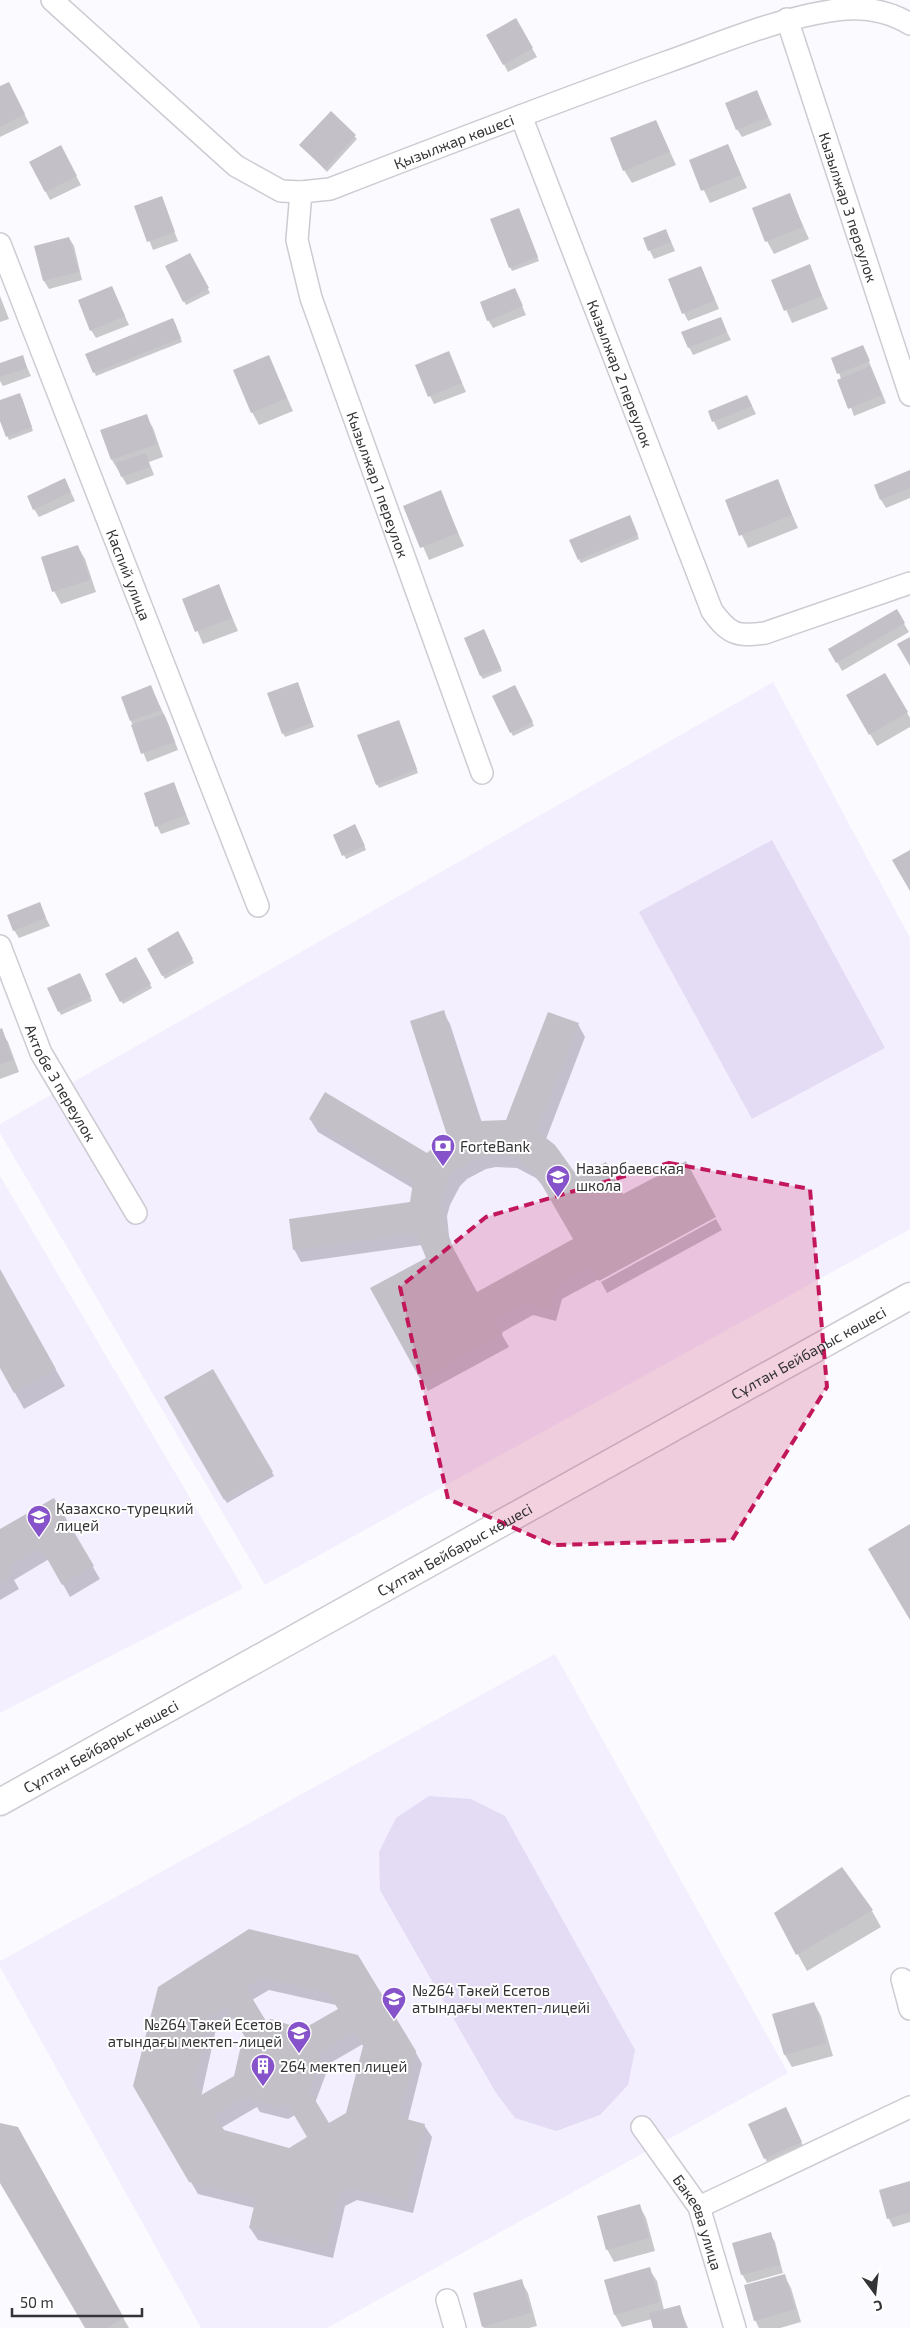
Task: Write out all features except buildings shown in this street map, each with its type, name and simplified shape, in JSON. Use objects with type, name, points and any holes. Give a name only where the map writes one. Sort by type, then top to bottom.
[{"type":"main road","name":"Сұлтан Бейбарыс көшесі","points":[[0,1802],[910,1296]]},
{"type":"street","name":"Қызылжар көшесі","points":[[52,0],[236,166],[281,191],[301,192],[330,189],[521,116],[787,19],[832,10],[870,9],[897,16],[910,24]]},
{"type":"street","name":"Кызылжар 3 переулок","points":[[787,19],[910,395]]},
{"type":"street","name":"Кызылжар 2 переулок","points":[[521,116],[712,611],[725,629],[746,636],[765,633],[910,583]]},
{"type":"street","name":"Кызылжар 1 переулок","points":[[301,192],[297,240],[311,298],[482,773]]},
{"type":"street","name":"Каспий улица","points":[[0,244],[258,906]]},
{"type":"street","name":"Актобе 3 переулок","points":[[0,946],[41,1053],[136,1213]]},
{"type":"street","points":[[902,1980],[910,2009]]},
{"type":"street","points":[[699,2208],[910,2106]]},
{"type":"street","name":"Бакеева улица","points":[[642,2127],[699,2208],[735,2328]]},
{"type":"street","points":[[447,2300],[455,2328]]},
{"type":"highlighted area","points":[[669,1163],[810,1189],[827,1387],[732,1540],[553,1545],[448,1499],[400,1287],[486,1217]]},
{"type":"shaded area","points":[[773,682],[910,938],[910,1229],[265,1585],[0,1133],[0,1124]]},
{"type":"shaded area","points":[[772,840],[885,1048],[752,1119],[639,912]]},
{"type":"shaded area","points":[[0,1176],[243,1588],[0,1713]]},
{"type":"shaded area","name":"№264 Тәкей Есетов атындағы мектеп-лицейі","points":[[555,1654],[788,2073],[327,2328],[201,2328],[0,1967],[0,1961]]},
{"type":"shaded area","points":[[429,1796],[471,1799],[505,1816],[635,2050],[628,2085],[600,2115],[556,2131],[515,2118],[496,2093],[380,1890],[379,1852],[396,1818]]},
{"type":"place","name":"ForteBank","points":[[443,1167]]},
{"type":"place","name":"Назарбаевская школа","points":[[558,1198]]},
{"type":"place","name":"Казахско-турецкий лицей","points":[[39,1538]]},
{"type":"place","name":"№264 Тәкей Есетов атындағы мектеп-лицейі","points":[[394,2020]]},
{"type":"place","name":"№264 Тәкей Есетов атындағы мектеп-лицей","points":[[299,2054]]},
{"type":"place","name":"264 мектеп лицей","points":[[263,2087]]}]
